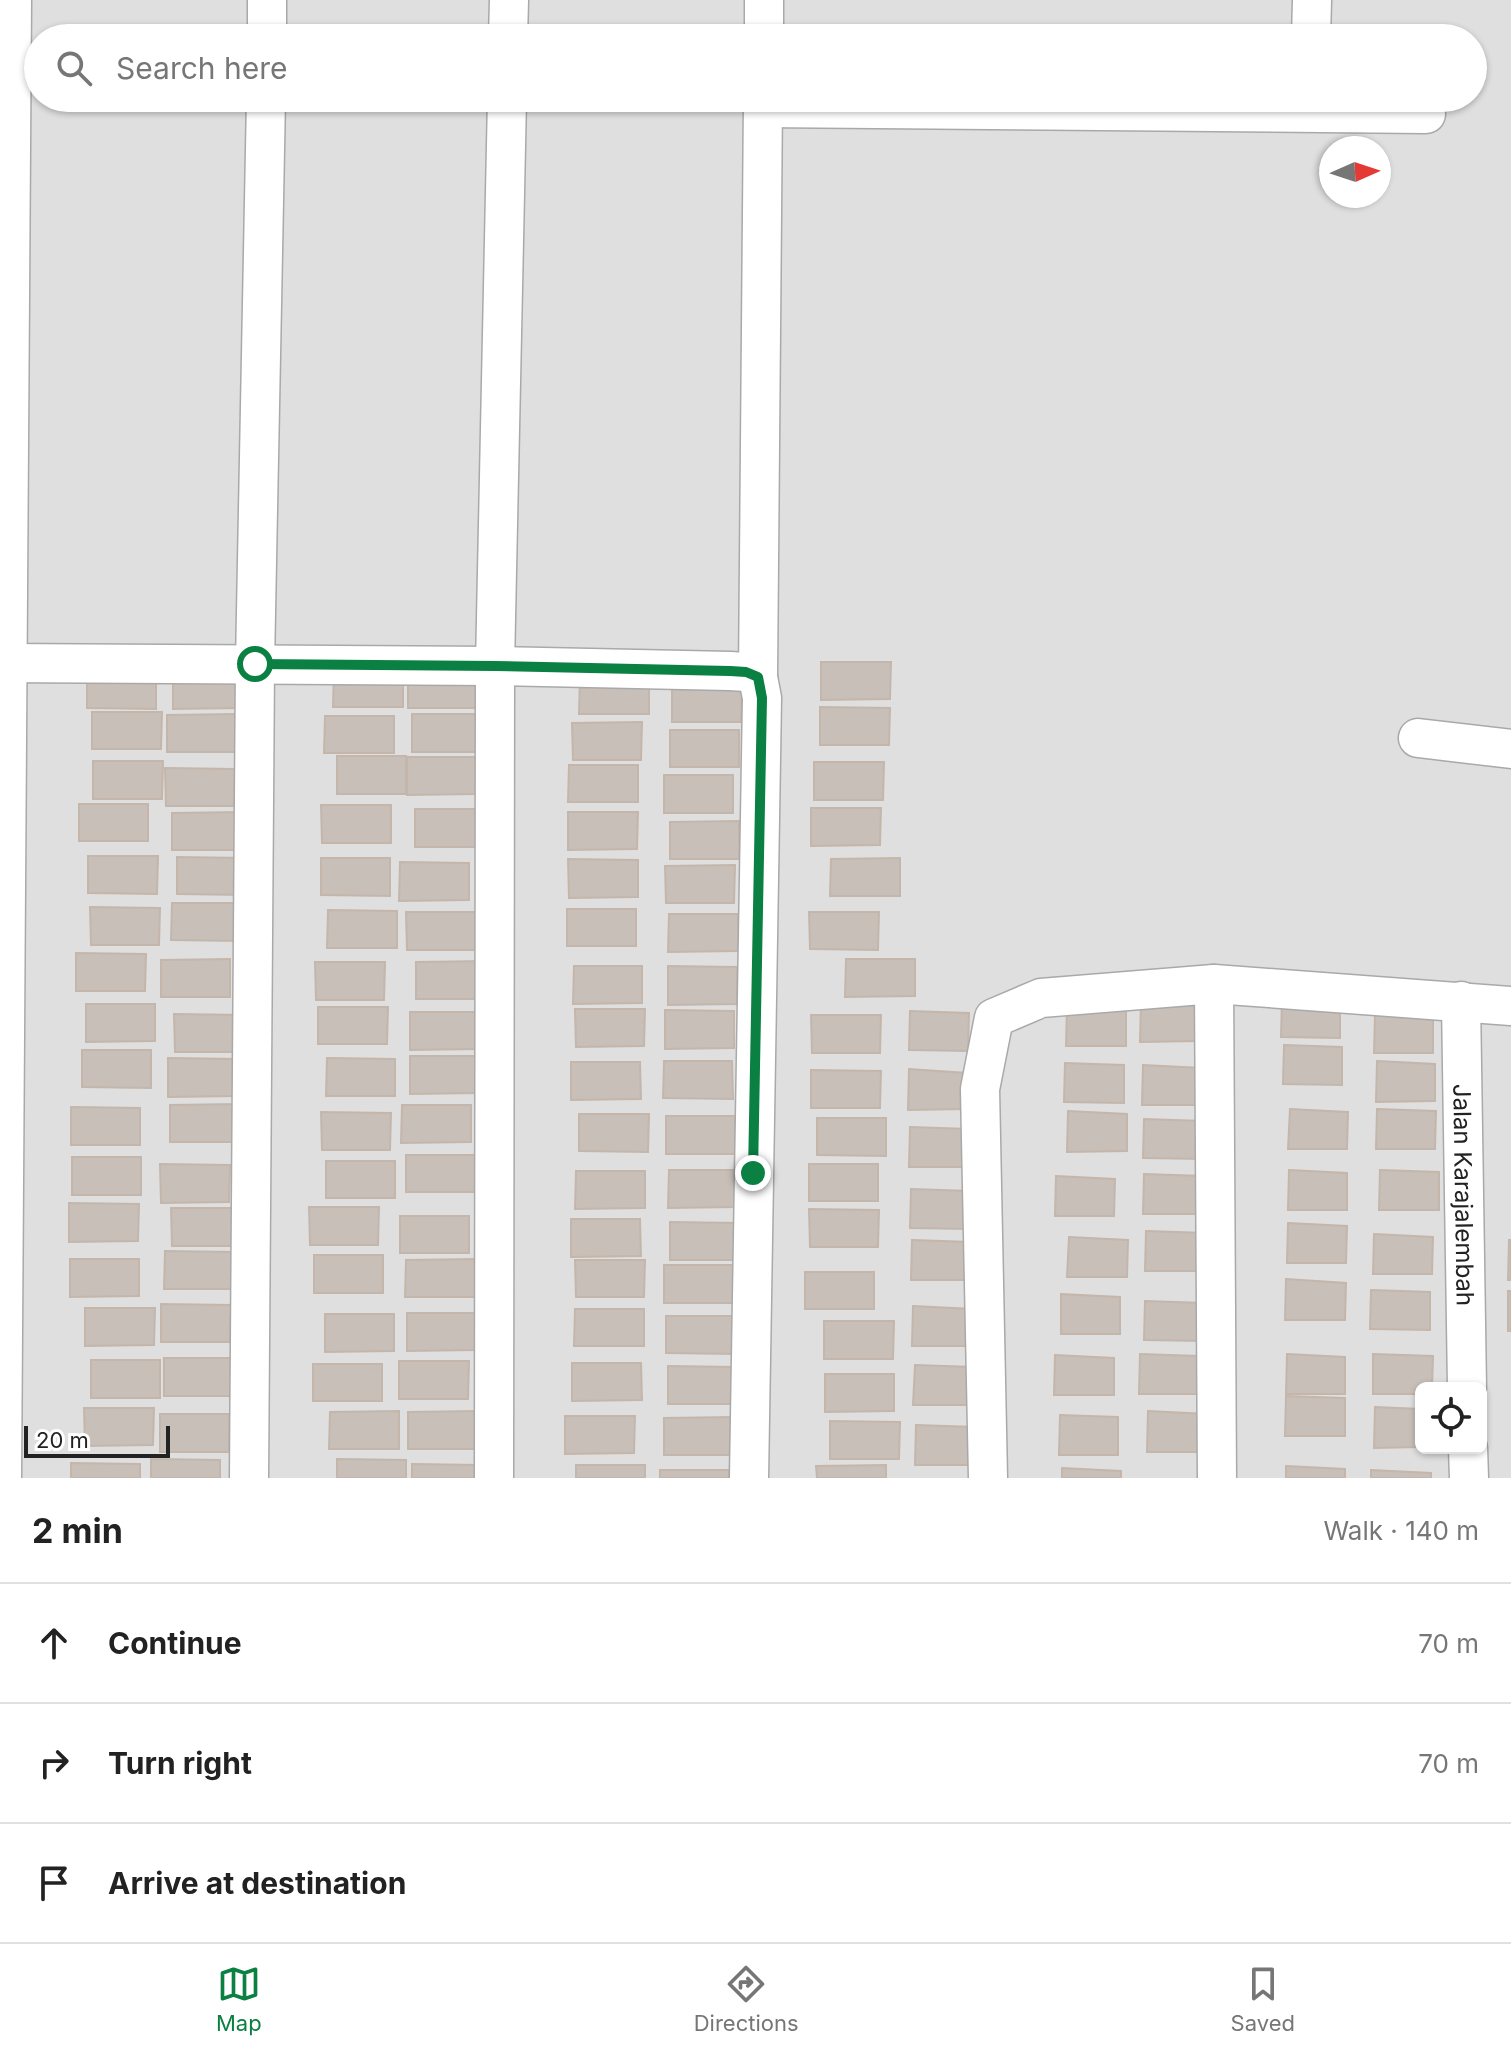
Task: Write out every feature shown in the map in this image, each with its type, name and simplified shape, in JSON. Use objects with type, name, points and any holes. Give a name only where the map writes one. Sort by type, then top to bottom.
[{"type":"street","points":[[2,1478],[4,663],[12,0]]},
{"type":"street","points":[[267,0],[267,24]]},
{"type":"street","points":[[508,24],[509,0]]},
{"type":"street","points":[[764,0],[764,24]]},
{"type":"street","points":[[1311,24],[1312,0]]},
{"type":"street","points":[[249,1478],[255,664],[266,112]]},
{"type":"street","points":[[494,1478],[495,666],[507,112]]},
{"type":"street","points":[[749,1478],[762,698],[758,677],[763,112]]},
{"type":"street","points":[[1397,112],[1426,114]]},
{"type":"street","points":[[4,663],[495,666],[730,671],[758,677]]},
{"type":"street","points":[[1418,738],[1511,749]]},
{"type":"street","points":[[1214,984],[1217,1478]]},
{"type":"street","points":[[988,1478],[980,1089],[994,1018],[1041,998],[1214,984],[1511,1006]]},
{"type":"street","name":"Jalan Karajalembah","points":[[1461,1001],[1467,1382]]},
{"type":"street","points":[[1468,1454],[1469,1478]]},
{"type":"shaded area","points":[[0,0],[1511,0],[1511,1478],[0,1478]]},
{"type":"building","points":[[821,662],[891,662],[890,699],[821,700]]},
{"type":"building","points":[[173,670],[243,671],[242,708],[173,709]]},
{"type":"building","points":[[334,670],[403,670],[403,707],[333,707]]},
{"type":"building","points":[[87,671],[156,671],[156,709],[87,708]]},
{"type":"building","points":[[408,671],[478,671],[478,708],[408,708]]},
{"type":"building","points":[[580,677],[649,677],[649,714],[579,714]]},
{"type":"building","points":[[672,684],[742,684],[741,722],[672,722]]},
{"type":"building","points":[[820,707],[890,708],[889,745],[820,745]]},
{"type":"building","points":[[92,712],[162,712],[161,749],[92,749]]},
{"type":"building","points":[[236,714],[236,752],[167,752],[167,715]]},
{"type":"building","points":[[412,714],[481,714],[481,752],[412,752]]},
{"type":"building","points":[[325,716],[394,716],[394,753],[324,753]]},
{"type":"building","points":[[642,722],[641,760],[573,760],[572,723]]},
{"type":"building","points":[[670,730],[739,730],[739,767],[670,767]]},
{"type":"building","points":[[337,756],[406,756],[406,794],[337,794]]},
{"type":"building","points":[[407,757],[476,757],[476,794],[407,795]]},
{"type":"building","points":[[93,761],[163,761],[162,799],[93,799]]},
{"type":"building","points":[[814,762],[884,762],[883,800],[814,800]]},
{"type":"building","points":[[569,765],[638,765],[638,802],[568,802]]},
{"type":"building","points":[[165,768],[235,769],[234,806],[166,806]]},
{"type":"building","points":[[664,775],[733,775],[733,813],[664,813]]},
{"type":"building","points":[[79,804],[148,804],[148,841],[79,841]]},
{"type":"building","points":[[321,805],[391,805],[391,843],[322,843]]},
{"type":"building","points":[[811,808],[881,808],[880,845],[811,846]]},
{"type":"building","points":[[415,809],[485,809],[484,847],[415,847]]},
{"type":"building","points":[[241,812],[241,850],[172,850],[172,813]]},
{"type":"building","points":[[568,812],[638,812],[637,849],[568,850]]},
{"type":"building","points":[[739,821],[739,859],[670,859],[670,822]]},
{"type":"building","points":[[88,856],[158,856],[157,894],[88,893]]},
{"type":"building","points":[[177,857],[247,858],[246,895],[177,894]]},
{"type":"building","points":[[321,858],[390,858],[390,896],[321,895]]},
{"type":"building","points":[[900,858],[900,896],[830,896],[831,859]]},
{"type":"building","points":[[568,859],[638,860],[638,897],[569,898]]},
{"type":"building","points":[[400,862],[469,863],[469,900],[399,901]]},
{"type":"building","points":[[735,865],[734,903],[666,903],[665,866]]},
{"type":"building","points":[[172,903],[241,903],[241,941],[171,940]]},
{"type":"building","points":[[90,907],[160,908],[159,945],[91,945]]},
{"type":"building","points":[[567,909],[636,909],[636,946],[567,946]]},
{"type":"building","points":[[328,910],[397,911],[397,948],[327,948]]},
{"type":"building","points":[[406,912],[476,912],[475,950],[407,950]]},
{"type":"building","points":[[809,912],[879,912],[878,950],[810,949]]},
{"type":"building","points":[[669,914],[738,914],[738,951],[668,952]]},
{"type":"building","points":[[76,953],[146,954],[145,991],[76,991]]},
{"type":"building","points":[[230,959],[230,997],[161,997],[161,960]]},
{"type":"building","points":[[846,959],[915,959],[915,996],[845,997]]},
{"type":"building","points":[[486,961],[485,999],[416,999],[416,962]]},
{"type":"building","points":[[315,962],[385,962],[384,1000],[316,1000]]},
{"type":"building","points":[[574,966],[642,966],[642,1003],[573,1004]]},
{"type":"building","points":[[668,966],[737,967],[737,1004],[668,1005]]},
{"type":"building","points":[[1282,998],[1340,1000],[1340,1038],[1281,1037]]},
{"type":"building","points":[[1141,1001],[1200,1003],[1200,1041],[1140,1042]]},
{"type":"building","points":[[86,1004],[155,1004],[155,1041],[86,1042]]},
{"type":"building","points":[[1067,1006],[1126,1009],[1126,1046],[1066,1046]]},
{"type":"building","points":[[318,1007],[388,1007],[387,1044],[318,1044]]},
{"type":"building","points":[[575,1009],[645,1009],[644,1046],[576,1047]]},
{"type":"building","points":[[665,1010],[734,1011],[734,1048],[665,1049]]},
{"type":"building","points":[[910,1011],[969,1013],[968,1051],[909,1050]]},
{"type":"building","points":[[410,1012],[479,1012],[479,1049],[410,1050]]},
{"type":"building","points":[[1375,1013],[1433,1016],[1433,1053],[1374,1053]]},
{"type":"building","points":[[174,1014],[244,1015],[243,1052],[175,1052]]},
{"type":"building","points":[[811,1015],[881,1015],[880,1053],[812,1053]]},
{"type":"building","points":[[1284,1045],[1342,1047],[1342,1085],[1283,1084]]},
{"type":"building","points":[[82,1050],[151,1050],[151,1088],[82,1087]]},
{"type":"building","points":[[410,1056],[479,1056],[479,1093],[410,1094]]},
{"type":"building","points":[[168,1058],[238,1059],[237,1096],[168,1097]]},
{"type":"building","points":[[327,1058],[395,1059],[395,1096],[326,1096]]},
{"type":"building","points":[[664,1061],[732,1061],[733,1099],[663,1098]]},
{"type":"building","points":[[1377,1061],[1435,1064],[1435,1101],[1376,1102]]},
{"type":"building","points":[[571,1062],[640,1062],[641,1099],[571,1100]]},
{"type":"building","points":[[1065,1063],[1124,1065],[1124,1103],[1064,1102]]},
{"type":"building","points":[[1143,1065],[1201,1068],[1201,1105],[1142,1105]]},
{"type":"building","points":[[909,1069],[967,1073],[967,1109],[908,1110]]},
{"type":"building","points":[[811,1070],[881,1071],[880,1108],[811,1108]]},
{"type":"building","points":[[239,1104],[239,1142],[170,1142],[170,1105]]},
{"type":"building","points":[[402,1105],[471,1105],[471,1142],[401,1143]]},
{"type":"building","points":[[71,1107],[140,1108],[140,1145],[71,1145]]},
{"type":"building","points":[[1290,1109],[1348,1112],[1347,1149],[1288,1149]]},
{"type":"building","points":[[1377,1109],[1436,1111],[1435,1149],[1376,1149]]},
{"type":"building","points":[[1068,1111],[1127,1114],[1127,1151],[1067,1152]]},
{"type":"building","points":[[321,1112],[391,1113],[390,1150],[322,1150]]},
{"type":"building","points":[[579,1114],[649,1114],[648,1152],[579,1151]]},
{"type":"building","points":[[666,1116],[735,1116],[735,1154],[666,1154]]},
{"type":"building","points":[[817,1118],[886,1118],[886,1156],[817,1155]]},
{"type":"building","points":[[1144,1119],[1203,1121],[1203,1159],[1143,1158]]},
{"type":"building","points":[[910,1127],[969,1129],[969,1167],[909,1167]]},
{"type":"building","points":[[406,1155],[476,1155],[475,1192],[406,1192]]},
{"type":"building","points":[[72,1157],[141,1157],[141,1195],[72,1195]]},
{"type":"building","points":[[326,1161],[395,1161],[395,1198],[326,1198]]},
{"type":"building","points":[[160,1164],[230,1165],[229,1202],[161,1203]]},
{"type":"building","points":[[809,1164],[878,1164],[878,1201],[809,1201]]},
{"type":"building","points":[[669,1170],[738,1170],[737,1207],[668,1208]]},
{"type":"building","points":[[1289,1170],[1347,1173],[1347,1210],[1288,1210]]},
{"type":"building","points":[[1380,1170],[1439,1172],[1439,1210],[1379,1210]]},
{"type":"building","points":[[576,1171],[645,1171],[645,1208],[575,1209]]},
{"type":"building","points":[[1144,1174],[1203,1176],[1203,1214],[1143,1214]]},
{"type":"building","points":[[1056,1176],[1115,1179],[1114,1216],[1055,1216]]},
{"type":"building","points":[[911,1189],[970,1191],[970,1229],[910,1228]]},
{"type":"building","points":[[69,1203],[139,1204],[138,1241],[69,1242]]},
{"type":"building","points":[[309,1207],[379,1207],[378,1245],[310,1245]]},
{"type":"building","points":[[171,1208],[241,1208],[240,1246],[172,1246]]},
{"type":"building","points":[[809,1209],[879,1210],[878,1247],[810,1247]]},
{"type":"building","points":[[400,1216],[469,1216],[469,1253],[400,1253]]},
{"type":"building","points":[[571,1219],[640,1219],[641,1256],[571,1257]]},
{"type":"building","points":[[670,1222],[739,1223],[739,1260],[670,1260]]},
{"type":"building","points":[[1288,1223],[1347,1226],[1346,1263],[1287,1263]]},
{"type":"building","points":[[1146,1231],[1205,1233],[1204,1271],[1145,1271]]},
{"type":"building","points":[[1374,1234],[1433,1237],[1432,1274],[1373,1274]]},
{"type":"building","points":[[1069,1237],[1128,1240],[1127,1277],[1067,1277]]},
{"type":"building","points":[[912,1240],[971,1242],[971,1280],[911,1280]]},
{"type":"building","points":[[1511,1240],[1511,1280],[1508,1280]]},
{"type":"building","points":[[165,1251],[234,1252],[234,1289],[164,1289]]},
{"type":"building","points":[[314,1255],[383,1255],[383,1293],[314,1293]]},
{"type":"building","points":[[70,1259],[139,1259],[139,1296],[70,1297]]},
{"type":"building","points":[[475,1259],[475,1297],[405,1297],[406,1260]]},
{"type":"building","points":[[575,1260],[645,1260],[644,1297],[576,1297]]},
{"type":"building","points":[[664,1265],[733,1265],[733,1303],[664,1303]]},
{"type":"building","points":[[805,1272],[874,1272],[874,1309],[805,1309]]},
{"type":"building","points":[[1286,1279],[1346,1283],[1345,1320],[1285,1320]]},
{"type":"building","points":[[1371,1290],[1430,1292],[1430,1330],[1370,1329]]},
{"type":"building","points":[[1508,1291],[1511,1291],[1511,1331],[1508,1331]]},
{"type":"building","points":[[1061,1294],[1120,1297],[1120,1334],[1061,1334]]},
{"type":"building","points":[[1145,1301],[1204,1303],[1204,1341],[1144,1340]]},
{"type":"building","points":[[161,1304],[231,1305],[230,1342],[161,1342]]},
{"type":"building","points":[[913,1306],[972,1309],[972,1346],[912,1346]]},
{"type":"building","points":[[85,1308],[155,1308],[154,1345],[85,1346]]},
{"type":"building","points":[[575,1309],[644,1309],[644,1346],[574,1346]]},
{"type":"building","points":[[407,1313],[477,1313],[476,1350],[407,1351]]},
{"type":"building","points":[[325,1314],[394,1314],[394,1351],[325,1352]]},
{"type":"building","points":[[666,1316],[735,1316],[735,1354],[666,1353]]},
{"type":"building","points":[[824,1321],[894,1321],[893,1359],[824,1359]]},
{"type":"building","points":[[1140,1354],[1198,1356],[1198,1394],[1139,1394]]},
{"type":"building","points":[[1287,1354],[1345,1357],[1345,1394],[1286,1394]]},
{"type":"building","points":[[1373,1354],[1433,1356],[1432,1382],[1415,1382],[1415,1394],[1373,1394]]},
{"type":"building","points":[[1055,1355],[1114,1358],[1114,1395],[1054,1395]]},
{"type":"building","points":[[164,1358],[233,1358],[233,1396],[164,1396]]},
{"type":"building","points":[[91,1360],[160,1360],[160,1398],[91,1398]]},
{"type":"building","points":[[399,1361],[469,1361],[468,1399],[399,1399]]},
{"type":"building","points":[[572,1363],[641,1363],[642,1400],[572,1401]]},
{"type":"building","points":[[313,1364],[382,1364],[382,1401],[313,1401]]},
{"type":"building","points":[[915,1365],[973,1367],[973,1405],[913,1405]]},
{"type":"building","points":[[668,1366],[737,1367],[737,1404],[668,1404]]},
{"type":"building","points":[[825,1374],[894,1374],[894,1411],[825,1412]]},
{"type":"building","points":[[1286,1396],[1345,1398],[1345,1436],[1285,1436]]},
{"type":"building","points":[[1375,1407],[1415,1409],[1415,1447],[1374,1448]]},
{"type":"building","points":[[84,1408],[154,1408],[153,1445],[85,1446]]},
{"type":"building","points":[[399,1411],[399,1449],[329,1449],[330,1412]]},
{"type":"building","points":[[478,1411],[477,1449],[408,1449],[408,1412]]},
{"type":"building","points":[[1148,1411],[1207,1414],[1207,1452],[1147,1452]]},
{"type":"building","points":[[160,1414],[229,1414],[229,1452],[160,1452]]},
{"type":"building","points":[[1060,1415],[1118,1417],[1118,1455],[1059,1455]]},
{"type":"building","points":[[565,1416],[635,1416],[634,1453],[565,1454]]},
{"type":"building","points":[[733,1417],[733,1455],[664,1455],[664,1418]]},
{"type":"building","points":[[830,1421],[900,1422],[899,1459],[830,1459]]},
{"type":"building","points":[[916,1425],[975,1427],[975,1465],[915,1465]]},
{"type":"building","points":[[151,1459],[220,1460],[220,1478],[151,1478]]},
{"type":"building","points":[[337,1459],[406,1460],[406,1478],[337,1478]]},
{"type":"building","points":[[71,1463],[140,1464],[140,1478],[71,1478]]},
{"type":"building","points":[[412,1464],[481,1465],[481,1478],[412,1478]]},
{"type":"building","points":[[576,1465],[645,1465],[645,1478],[576,1478]]},
{"type":"building","points":[[886,1465],[886,1478],[817,1478],[816,1466]]},
{"type":"building","points":[[1286,1466],[1345,1469],[1345,1478],[1286,1478]]},
{"type":"building","points":[[1062,1468],[1121,1471],[1121,1478],[1062,1478]]},
{"type":"building","points":[[660,1470],[729,1470],[729,1478],[660,1478]]},
{"type":"building","points":[[1371,1470],[1431,1473],[1431,1478],[1371,1478]]},
{"type":"route","points":[[255,664],[730,671],[758,677],[762,698],[753,1173]]}]
